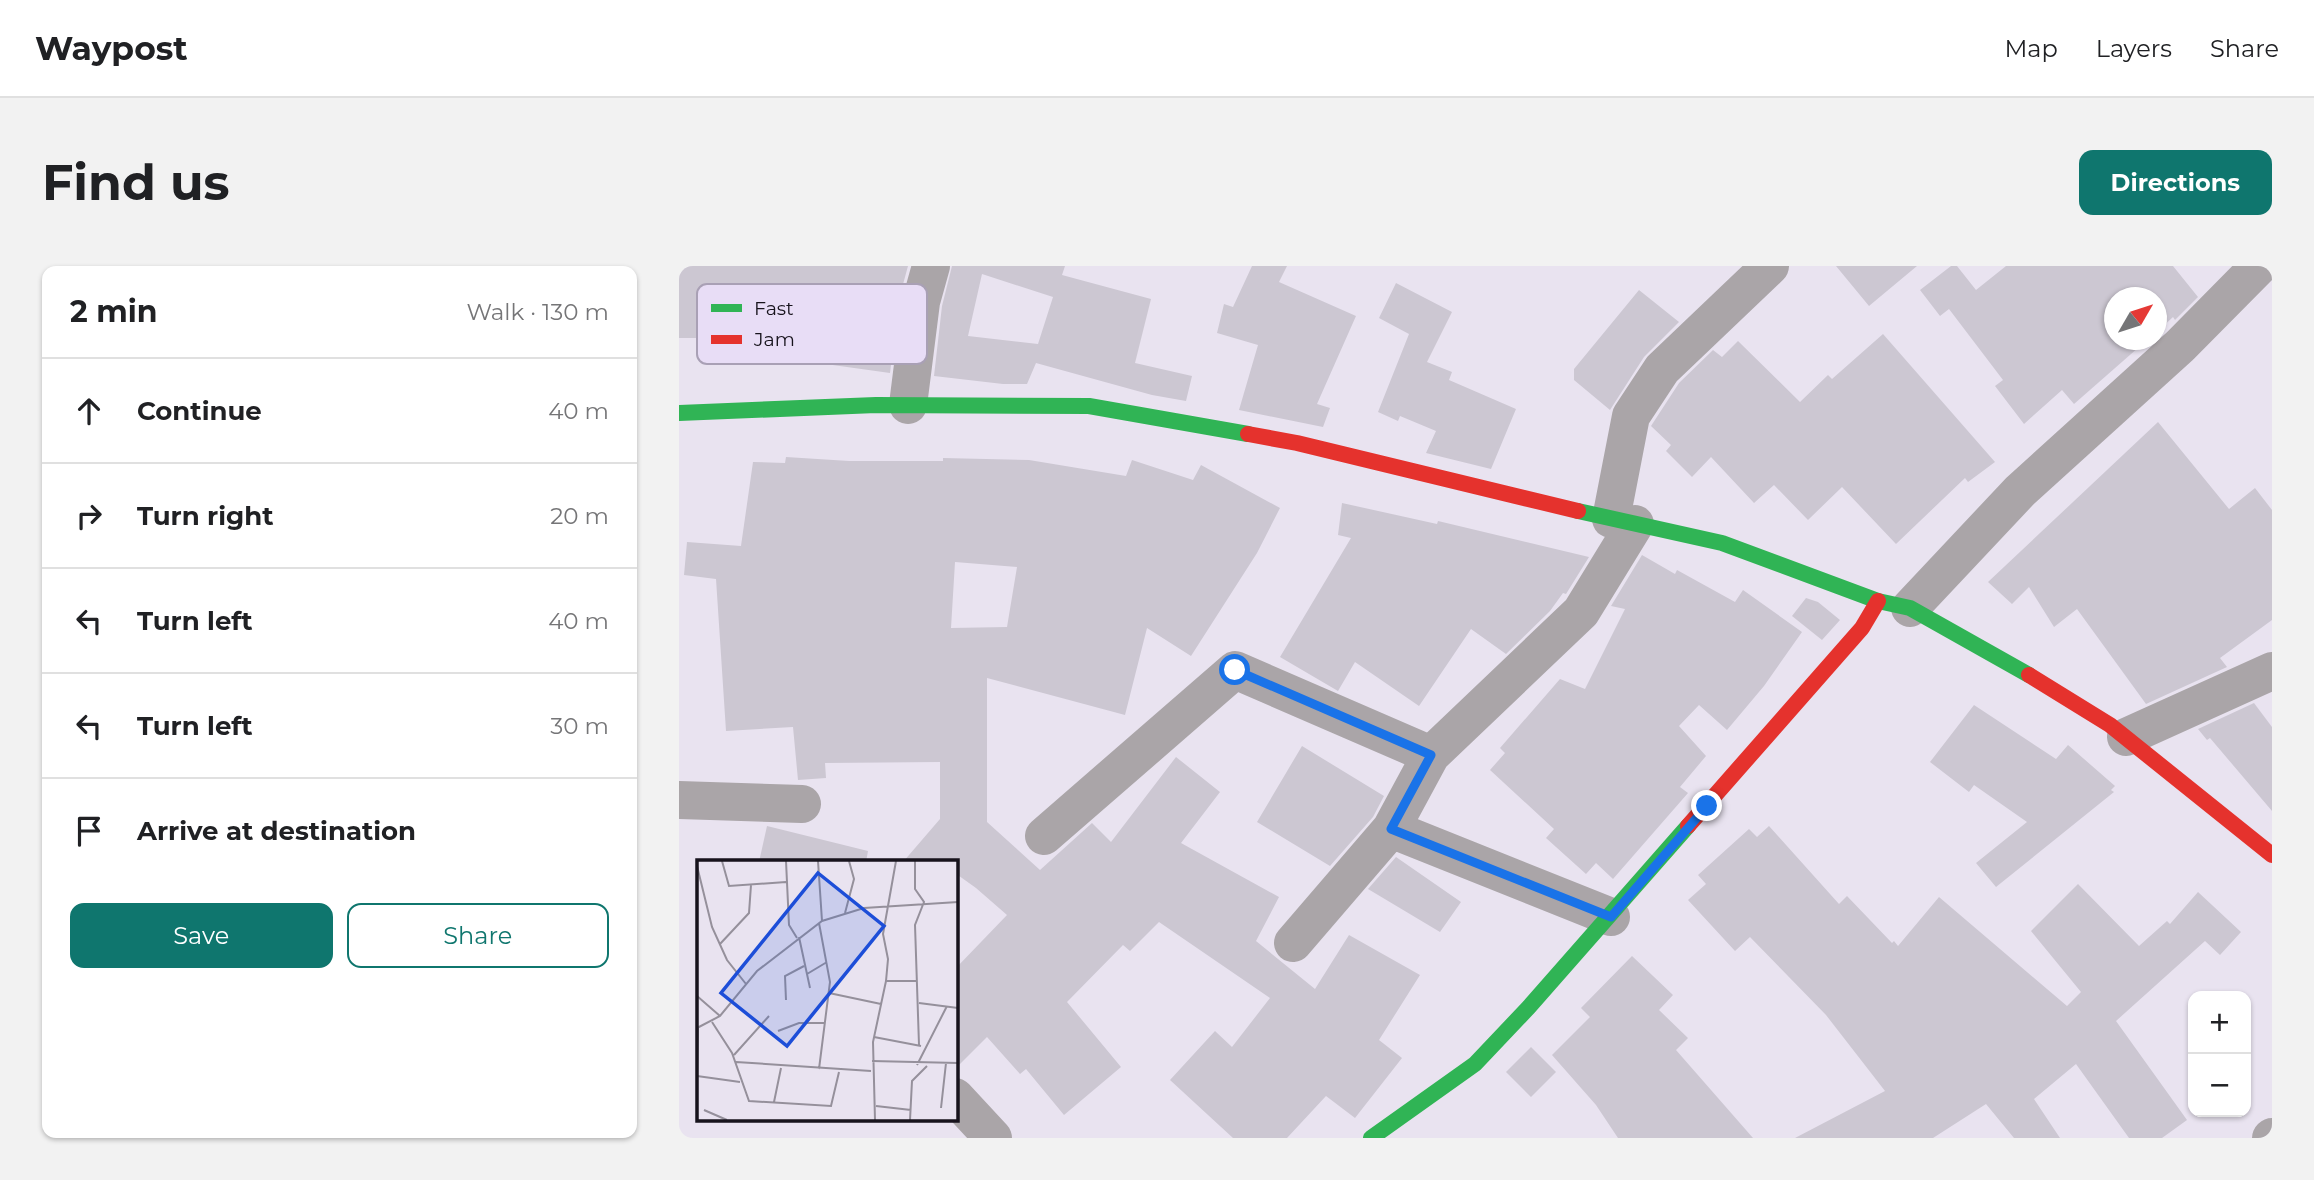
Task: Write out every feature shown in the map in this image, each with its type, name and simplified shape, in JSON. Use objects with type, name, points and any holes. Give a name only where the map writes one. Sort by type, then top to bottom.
[{"type":"street","points":[[926,284],[931,266]]},
{"type":"street","points":[[1293,943],[1391,829],[1431,755],[1581,612],[1623,522],[1631,416],[1661,369],[1770,266]]},
{"type":"street","points":[[1381,1136],[1475,1064],[1611,917],[1862,628],[1894,604],[2180,346],[2259,266]]},
{"type":"street","points":[[908,405],[913,364]]},
{"type":"street","points":[[679,413],[908,405],[1089,406],[1297,443],[1507,496],[1722,543],[1894,604],[1994,654],[2110,724],[2272,855]]},
{"type":"street","points":[[1044,836],[1235,670],[1431,755]]},
{"type":"street","points":[[2126,737],[2272,671]]},
{"type":"street","points":[[679,800],[801,804]]},
{"type":"street","points":[[1391,829],[1611,917]]},
{"type":"street","points":[[957,1099],[993,1138]]},
{"type":"building","points":[[679,266],[908,266],[903,284],[697,284],[697,338],[679,338]]},
{"type":"building","points":[[952,266],[1065,266],[1062,275],[1151,299],[1135,363],[1192,376],[1186,401],[1152,395],[1036,363],[1027,384],[934,376],[942,306]],"holes":[[[982,274],[1053,297],[1038,344],[968,336]]]},
{"type":"building","points":[[1252,266],[1287,266],[1279,282],[1356,316],[1317,404],[1330,408],[1323,427],[1239,410],[1258,345],[1217,333],[1224,304],[1233,307]]},
{"type":"building","points":[[1836,266],[1917,266],[1869,306]]},
{"type":"building","points":[[1951,266],[1957,266],[1976,290],[2006,266],[2173,266],[2198,297],[2175,320],[2173,317],[2167,323],[2167,287],[2104,287],[2104,350],[2136,350],[2074,404],[2062,390],[2024,424],[1995,386],[2003,380],[1949,309],[1940,316],[1920,290]]},
{"type":"building","points":[[1396,283],[1452,312],[1427,362],[1452,372],[1449,380],[1516,409],[1491,469],[1426,453],[1436,431],[1400,416],[1398,421],[1378,412],[1409,334],[1379,318]]},
{"type":"building","points":[[1639,290],[1679,322],[1644,357],[1610,410],[1574,380],[1574,369]]},
{"type":"building","points":[[1883,334],[1995,462],[1968,482],[1965,478],[1896,544],[1842,487],[1808,520],[1774,485],[1754,503],[1711,457],[1692,477],[1666,451],[1671,445],[1651,426],[1679,383],[1713,350],[1722,357],[1738,341],[1800,402],[1828,375],[1832,379]]},
{"type":"building","points":[[825,364],[891,364],[890,373]]},
{"type":"building","points":[[2158,422],[2229,509],[2255,488],[2272,510],[2272,620],[2220,658],[2227,667],[2146,704],[2077,609],[2054,627],[2029,587],[2012,604],[1988,582]]},
{"type":"building","points":[[786,457],[849,461],[943,461],[943,458],[1029,460],[1126,476],[1132,460],[1193,480],[1201,465],[1280,508],[1257,553],[1191,656],[1147,628],[1125,715],[987,678],[987,822],[1040,870],[1092,823],[1111,842],[1176,757],[1220,792],[1181,843],[1279,897],[1256,941],[1315,989],[1349,935],[1420,975],[1379,1040],[1402,1058],[1355,1118],[1326,1096],[1287,1138],[1233,1138],[1170,1080],[1215,1031],[1232,1047],[1270,998],[1159,922],[1130,951],[1123,945],[1067,1002],[1121,1067],[1064,1115],[1026,1069],[1020,1074],[987,1037],[957,1067],[957,967],[1007,915],[957,874],[957,860],[905,860],[940,819],[940,762],[825,763],[826,778],[798,780],[793,727],[726,731],[716,579],[684,575],[687,542],[741,546],[753,462],[785,463]],"holes":[[[955,562],[1017,567],[1007,627],[951,628]]]},
{"type":"building","points":[[1342,503],[1437,524],[1438,521],[1589,557],[1566,594],[1563,593],[1550,611],[1506,654],[1471,629],[1419,706],[1355,662],[1338,691],[1280,657],[1351,538],[1338,535]]},
{"type":"building","points":[[1642,555],[1675,574],[1677,570],[1735,602],[1743,590],[1802,632],[1764,686],[1727,730],[1699,705],[1679,726],[1706,756],[1680,787],[1688,793],[1613,879],[1596,863],[1586,874],[1546,838],[1554,829],[1490,770],[1505,753],[1500,748],[1560,679],[1585,689],[1625,609],[1611,606]]},
{"type":"building","points":[[1806,598],[1818,602],[1840,620],[1822,640],[1792,616]]},
{"type":"building","points":[[2254,703],[2272,727],[2272,811],[2210,738],[2207,740],[2198,729]]},
{"type":"building","points":[[1974,705],[2056,759],[2068,745],[2115,786],[2111,790],[2114,792],[1996,887],[1976,863],[2027,822],[1974,785],[1969,792],[1930,762]]},
{"type":"building","points":[[1302,746],[1384,796],[1373,817],[1330,866],[1257,822]]},
{"type":"building","points":[[767,826],[868,851],[866,860],[759,860]]},
{"type":"building","points":[[1769,826],[1839,904],[1847,896],[1892,943],[1894,941],[1898,946],[1939,897],[2067,1006],[2081,992],[2031,931],[2078,884],[2139,946],[2167,921],[2170,924],[2198,892],[2241,932],[2220,955],[2205,941],[2116,1021],[2187,1120],[2162,1138],[2129,1138],[2076,1064],[2034,1099],[2060,1138],[2014,1138],[1986,1104],[1933,1138],[1795,1138],[1885,1091],[1826,1015],[1750,937],[1735,951],[1688,900],[1706,884],[1698,875],[1749,829],[1757,837]]},
{"type":"building","points":[[1396,857],[1461,902],[1440,932],[1368,889]]},
{"type":"building","points":[[1632,956],[1673,995],[1659,1010],[1688,1038],[1676,1050],[1753,1138],[1618,1138],[1596,1105],[1552,1055],[1590,1017],[1581,1008]]},
{"type":"building","points":[[1531,1047],[1556,1072],[1531,1097],[1506,1072]]},
{"type":"traffic: fast","points":[[679,413],[876,405],[1089,406],[1248,434]]},
{"type":"traffic: fast","points":[[1578,511],[1722,543],[1878,601],[1910,608],[2029,675]]},
{"type":"traffic: fast","points":[[1371,1138],[1475,1064],[1529,1007],[1688,826]]},
{"type":"traffic: jam","points":[[1248,434],[1297,443],[1578,511]]},
{"type":"traffic: jam","points":[[1688,826],[1862,628],[1878,601]]},
{"type":"traffic: jam","points":[[2029,675],[2110,725],[2272,855]]},
{"type":"route","points":[[1235,670],[1431,755],[1391,829],[1611,917],[1707,806]]}]
